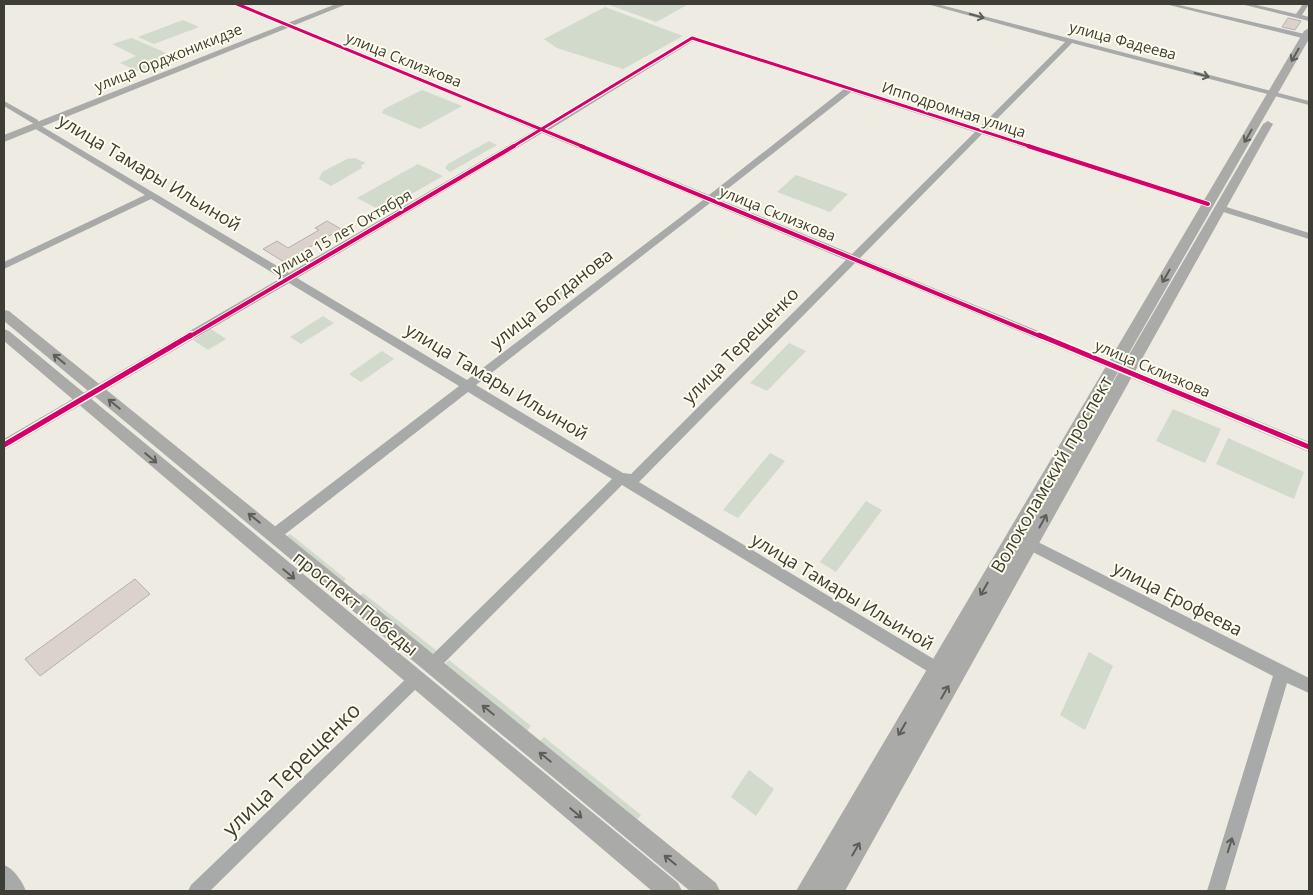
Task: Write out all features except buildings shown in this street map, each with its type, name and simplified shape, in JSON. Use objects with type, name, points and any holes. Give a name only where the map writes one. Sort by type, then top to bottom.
[{"type":"main road","name":"улица Орджоникидзе","points":[[287,24],[333,4]]},
{"type":"main road","name":"улица Орджоникидзе","points":[[4,135],[342,4]]},
{"type":"main road","name":"Волоколамский проспект","points":[[808,891],[937,669],[1121,368],[1278,95],[1307,34]]},
{"type":"main road","name":"Волоколамский проспект","points":[[1278,95],[1309,50]]},
{"type":"main road","name":"улица Орджоникидзе","points":[[4,139],[36,124]]},
{"type":"main road","name":"проспект Победы","points":[[4,314],[274,535],[424,672],[670,891]]},
{"type":"main road","name":"проспект Победы","points":[[4,334],[81,400],[424,672],[708,891]]},
{"type":"main road","name":"Волоколамский проспект","points":[[832,891],[1030,544],[1121,368]]},
{"type":"street","name":"улица Склизкова","points":[[238,4],[1309,446]]},
{"type":"street","name":"улица Фадеева","points":[[930,4],[1309,104]]},
{"type":"street","points":[[1168,4],[1307,34]]},
{"type":"street","points":[[1244,4],[1309,19]]},
{"type":"street","points":[[1298,15],[1306,4]]},
{"type":"street","points":[[1290,14],[1305,14],[1309,10]]},
{"type":"street","name":"улица 15 лет Октября","points":[[4,445],[542,129],[692,38]]},
{"type":"street","name":"Ипподромная улица","points":[[692,38],[1309,236]]},
{"type":"street","name":"улица Терещенко","points":[[197,891],[424,672],[621,478],[634,479],[1070,40]]},
{"type":"street","name":"улица Богданова","points":[[274,535],[710,199],[849,89]]},
{"type":"street","name":"улица Тамары Ильиной","points":[[4,103],[152,195],[937,669]]},
{"type":"street","points":[[4,266],[152,195]]},
{"type":"street","name":"улица Ерофеева","points":[[1030,544],[1309,686]]},
{"type":"street","points":[[1216,891],[1282,672]]},
{"type":"street","points":[[4,874],[17,891]]},
{"type":"shaded area","points":[[607,4],[689,4],[656,22]]},
{"type":"shaded area","points":[[605,7],[683,36],[623,69],[557,48],[544,39]]},
{"type":"shaded area","points":[[183,20],[199,27],[154,44],[138,37]]},
{"type":"shaded area","points":[[132,38],[182,60],[144,74],[120,63],[136,56],[112,44]]},
{"type":"shaded area","points":[[422,90],[462,106],[420,129],[382,113],[384,109]]},
{"type":"shaded area","points":[[489,141],[497,145],[450,172],[445,168],[448,164]]},
{"type":"shaded area","points":[[355,158],[366,163],[361,165],[362,168],[331,186],[319,179],[322,172],[347,159]]},
{"type":"shaded area","points":[[418,164],[443,176],[382,211],[357,198]]},
{"type":"shaded area","points":[[796,175],[848,194],[830,212],[777,192]]},
{"type":"shaded area","points":[[572,280],[583,285],[554,307],[543,301]]},
{"type":"shaded area","points":[[323,316],[334,323],[301,344],[290,337]]},
{"type":"shaded area","points":[[211,329],[226,339],[208,350],[193,340]]},
{"type":"shaded area","points":[[789,343],[806,351],[767,391],[750,383]]},
{"type":"shaded area","points":[[382,351],[394,359],[361,382],[349,374]]},
{"type":"shaded area","points":[[1173,409],[1221,429],[1205,463],[1156,441]]},
{"type":"shaded area","points":[[1228,438],[1304,472],[1294,499],[1216,464]]},
{"type":"shaded area","points":[[770,453],[785,461],[738,518],[723,510]]},
{"type":"shaded area","points":[[866,501],[882,510],[836,572],[820,562]]},
{"type":"shaded area","points":[[290,534],[346,579],[340,584],[285,538]]},
{"type":"shaded area","points":[[363,593],[437,651],[431,657],[358,598]]},
{"type":"shaded area","points":[[1089,652],[1113,666],[1085,730],[1060,715]]},
{"type":"shaded area","points":[[449,660],[531,726],[525,733],[443,666]]},
{"type":"shaded area","points":[[544,737],[641,815],[635,822],[538,743]]},
{"type":"shaded area","points":[[749,770],[774,789],[756,816],[731,797]]},
{"type":"cycle path","points":[[237,4],[1309,447]]},
{"type":"cycle path","points":[[4,445],[547,127],[692,38],[1208,204]]}]
